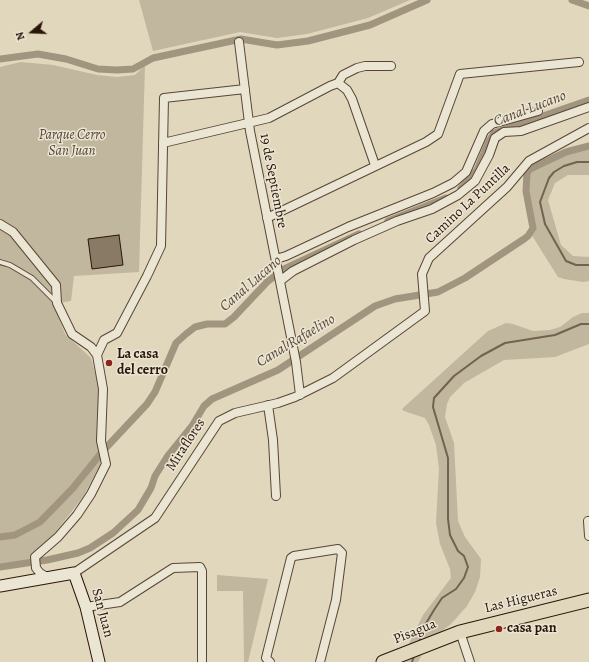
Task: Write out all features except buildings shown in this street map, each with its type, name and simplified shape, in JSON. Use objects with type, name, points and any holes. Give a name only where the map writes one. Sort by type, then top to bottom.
[{"type":"main road","name":"Las Higueras","points":[[460,632],[589,600]]},
{"type":"main road","name":"Pisagua","points":[[383,662],[460,632]]},
{"type":"street","name":"19 de Septiembre","points":[[239,42],[249,123],[296,362],[300,395]]},
{"type":"street","points":[[267,218],[426,142],[438,134],[460,74],[579,62]]},
{"type":"street","points":[[163,143],[269,118],[338,83],[343,75],[357,68],[365,66],[391,66]]},
{"type":"street","points":[[338,83],[347,90],[352,99],[376,165]]},
{"type":"street","points":[[97,355],[104,340],[117,333],[161,246],[164,98],[245,89]]},
{"type":"street","points":[[280,280],[293,271],[354,240],[397,221],[432,210],[458,195],[475,181],[489,155],[495,138],[504,132],[521,131],[589,107]]},
{"type":"street","points":[[276,259],[286,256],[348,227],[433,193],[453,183],[466,172],[484,131],[492,124],[538,111]]},
{"type":"street","name":"Camino La Puntilla","points":[[425,311],[422,274],[429,258],[507,187],[529,160],[589,128]]},
{"type":"street","points":[[0,224],[13,232],[56,284],[57,303],[72,334],[91,347],[97,355],[103,390],[102,447],[106,456],[106,464],[91,494],[58,537],[35,560],[40,574],[49,578]]},
{"type":"street","name":"Miraflores","points":[[0,586],[74,573],[155,518],[219,422],[235,413],[300,395],[333,378],[425,311]]},
{"type":"street","points":[[268,405],[273,440],[276,496]]},
{"type":"street","points":[[588,521],[589,536]]},
{"type":"street","points":[[270,662],[266,658],[291,558],[294,556],[338,549],[342,553],[336,600],[320,662]]},
{"type":"street","points":[[86,607],[120,602],[173,568],[200,567],[202,570],[202,662]]},
{"type":"street","name":"San Juan","points":[[74,573],[86,607],[99,662]]},
{"type":"street","points":[[460,632],[470,662]]},
{"type":"lane","points":[[0,262],[10,265],[32,278],[57,303]]},
{"type":"green space","points":[[139,0],[410,0],[368,18],[307,34],[277,38],[240,32],[153,51]]},
{"type":"green space","name":"Parque Cerro San Juan","points":[[21,62],[53,65],[97,75],[117,77],[135,75],[145,65],[139,272],[74,276],[71,301],[58,303],[57,313],[65,334],[91,358],[99,387],[98,444],[102,461],[83,497],[46,544],[26,562],[0,567],[0,67]]},
{"type":"green space","points":[[589,147],[589,175],[568,175],[555,183],[548,200],[561,245],[573,256],[589,257],[589,281],[583,282],[558,277],[531,234],[533,230],[527,182],[528,174],[532,169],[550,162],[564,154]]},
{"type":"green space","points":[[582,313],[589,313],[589,344],[555,357],[504,360],[464,383],[450,397],[447,404],[445,417],[454,443],[458,521],[465,537],[481,559],[480,577],[475,592],[467,606],[451,624],[430,640],[418,662],[400,662],[423,615],[451,578],[450,569],[440,544],[436,523],[439,469],[436,445],[425,418],[402,409],[488,331],[506,323],[533,331],[550,330],[560,327],[573,317]]},
{"type":"green space","points":[[217,575],[268,579],[248,662],[244,662],[243,591],[217,591]]},
{"type":"waterway","points":[[0,59],[38,54],[66,59],[98,69],[133,69],[153,58],[241,39],[277,45],[308,41],[370,25],[427,0]]},
{"type":"waterway","points":[[572,0],[589,6]]},
{"type":"waterway","name":"Canal Lucano","points":[[461,188],[477,170],[489,141],[494,133],[589,100]]},
{"type":"waterway","name":"Canal Rafaelino","points":[[0,567],[47,560],[78,553],[90,548],[113,533],[138,510],[151,488],[155,476],[167,457],[192,426],[204,406],[212,399],[278,370],[375,306],[395,299],[438,292],[465,278],[524,239],[533,228],[526,191],[527,173],[530,169],[566,152],[589,146]]},
{"type":"waterway","points":[[589,162],[577,162],[564,166],[554,172],[549,178],[540,202],[545,224],[566,261],[576,265],[589,265]]},
{"type":"waterway","name":"Canal Lucano","points":[[388,221],[446,198]]},
{"type":"waterway","name":"Canal Lucano","points":[[0,537],[15,535],[40,522],[73,488],[102,452],[147,404],[155,392],[176,343],[186,334],[195,327],[207,324],[225,324],[234,317],[267,282],[284,269],[359,234]]},
{"type":"waterway","points":[[419,642],[425,625],[434,610],[442,598],[456,589],[464,578],[468,567],[464,556],[458,551],[450,535],[448,519],[448,458],[433,407],[434,398],[454,376],[481,356],[505,343],[555,335],[581,324],[589,324]]},
{"type":"waterway","points":[[412,662],[414,656]]},
{"type":"place","name":"La casa del cerro","points":[[109,363]]},
{"type":"place","name":"casa pan","points":[[499,629]]}]
